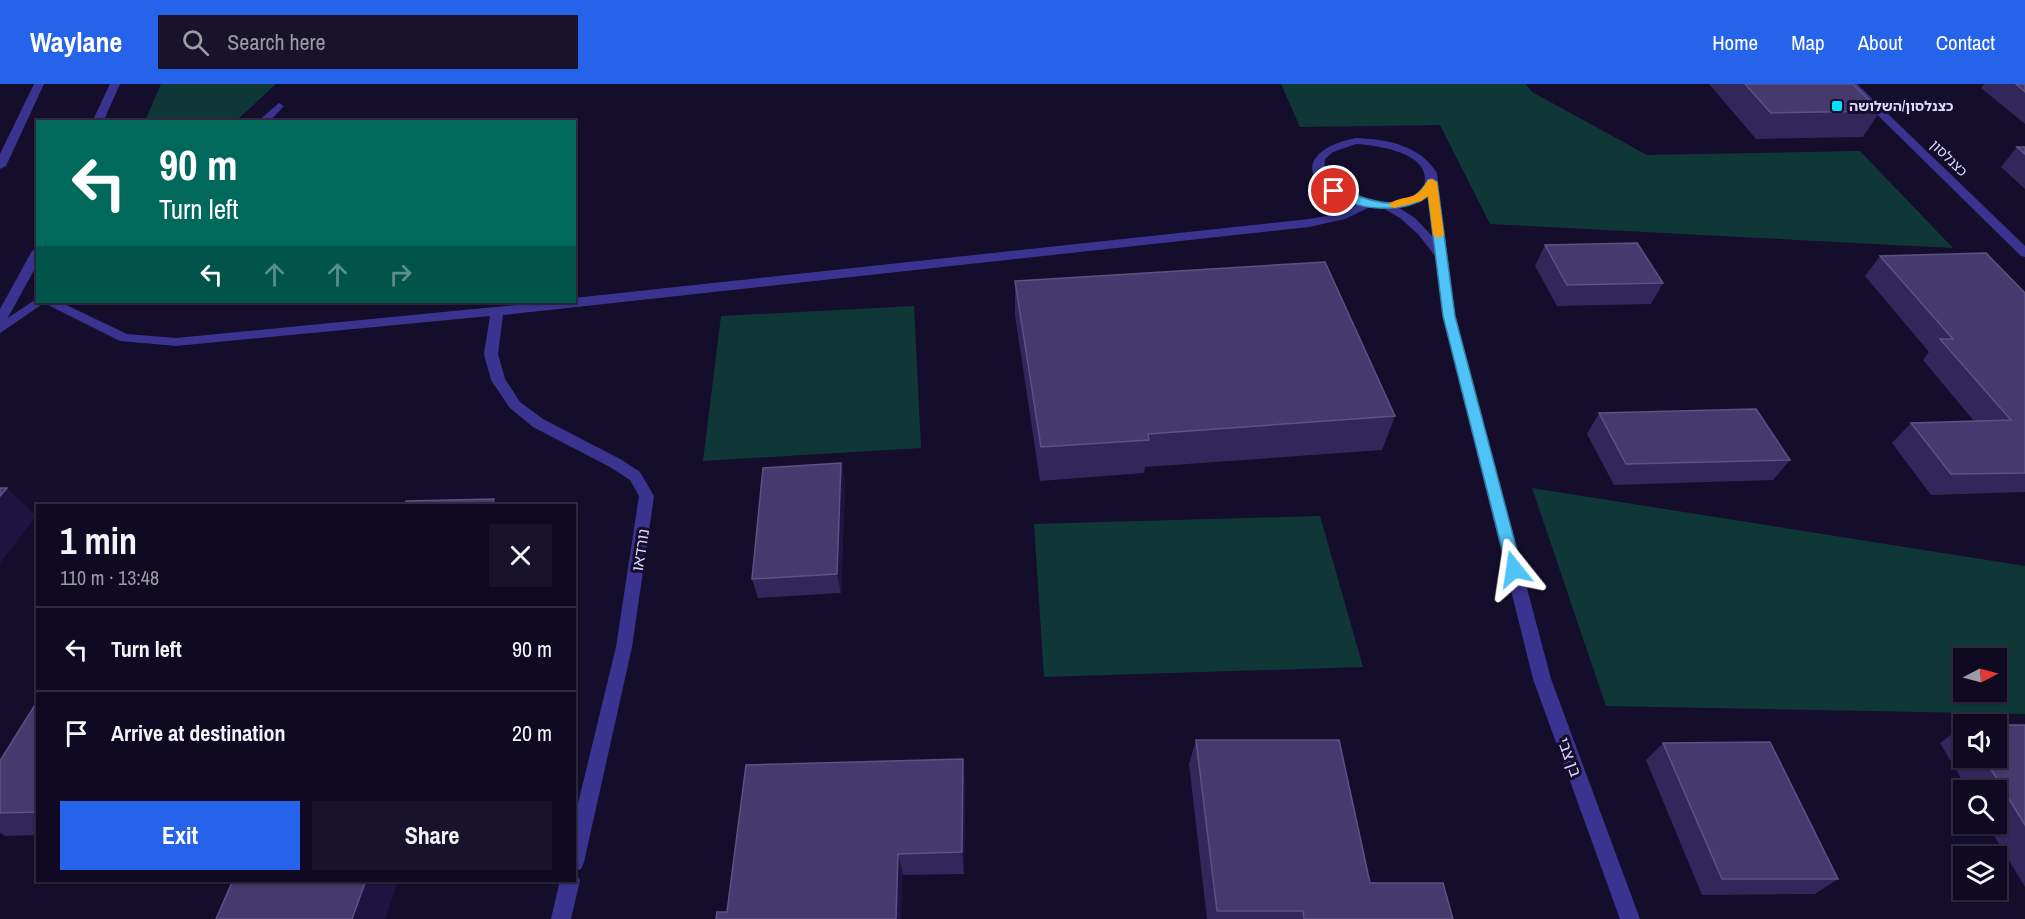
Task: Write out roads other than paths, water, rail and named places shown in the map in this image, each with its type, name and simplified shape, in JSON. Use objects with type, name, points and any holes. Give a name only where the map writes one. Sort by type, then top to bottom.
[{"type":"street","points":[[0,166],[39,84]]},
{"type":"street","points":[[98,120],[114,84]]},
{"type":"street","name":"כצנלסון","points":[[1851,84],[2019,241],[2025,254]]},
{"type":"street","points":[[264,120],[279,106]]},
{"type":"street","points":[[1374,141],[1410,152],[1423,162],[1430,172],[1432,182],[1427,191],[1418,199],[1386,206],[1367,204],[1334,191],[1323,181],[1317,170],[1318,160],[1326,151],[1339,144],[1374,141]]},
{"type":"street","name":"בן צבי","points":[[1432,182],[1449,316],[1542,679],[1630,919]]},
{"type":"street","points":[[576,302],[1309,223],[1341,217],[1367,204]]},
{"type":"street","points":[[1386,206],[1405,215],[1419,226],[1441,256]]},
{"type":"street","points":[[0,321],[36,255]]},
{"type":"street","points":[[0,329],[38,303]]},
{"type":"street","points":[[52,303],[125,338],[176,342],[571,303]]},
{"type":"street","name":"נורדאו","points":[[497,311],[491,354],[498,381],[515,405],[538,423],[615,463],[635,477],[647,496],[624,647],[576,853]]},
{"type":"street","points":[[561,919],[570,882]]},
{"type":"place","name":"כצנלסון/השלושה","points":[[1837,106]]}]
